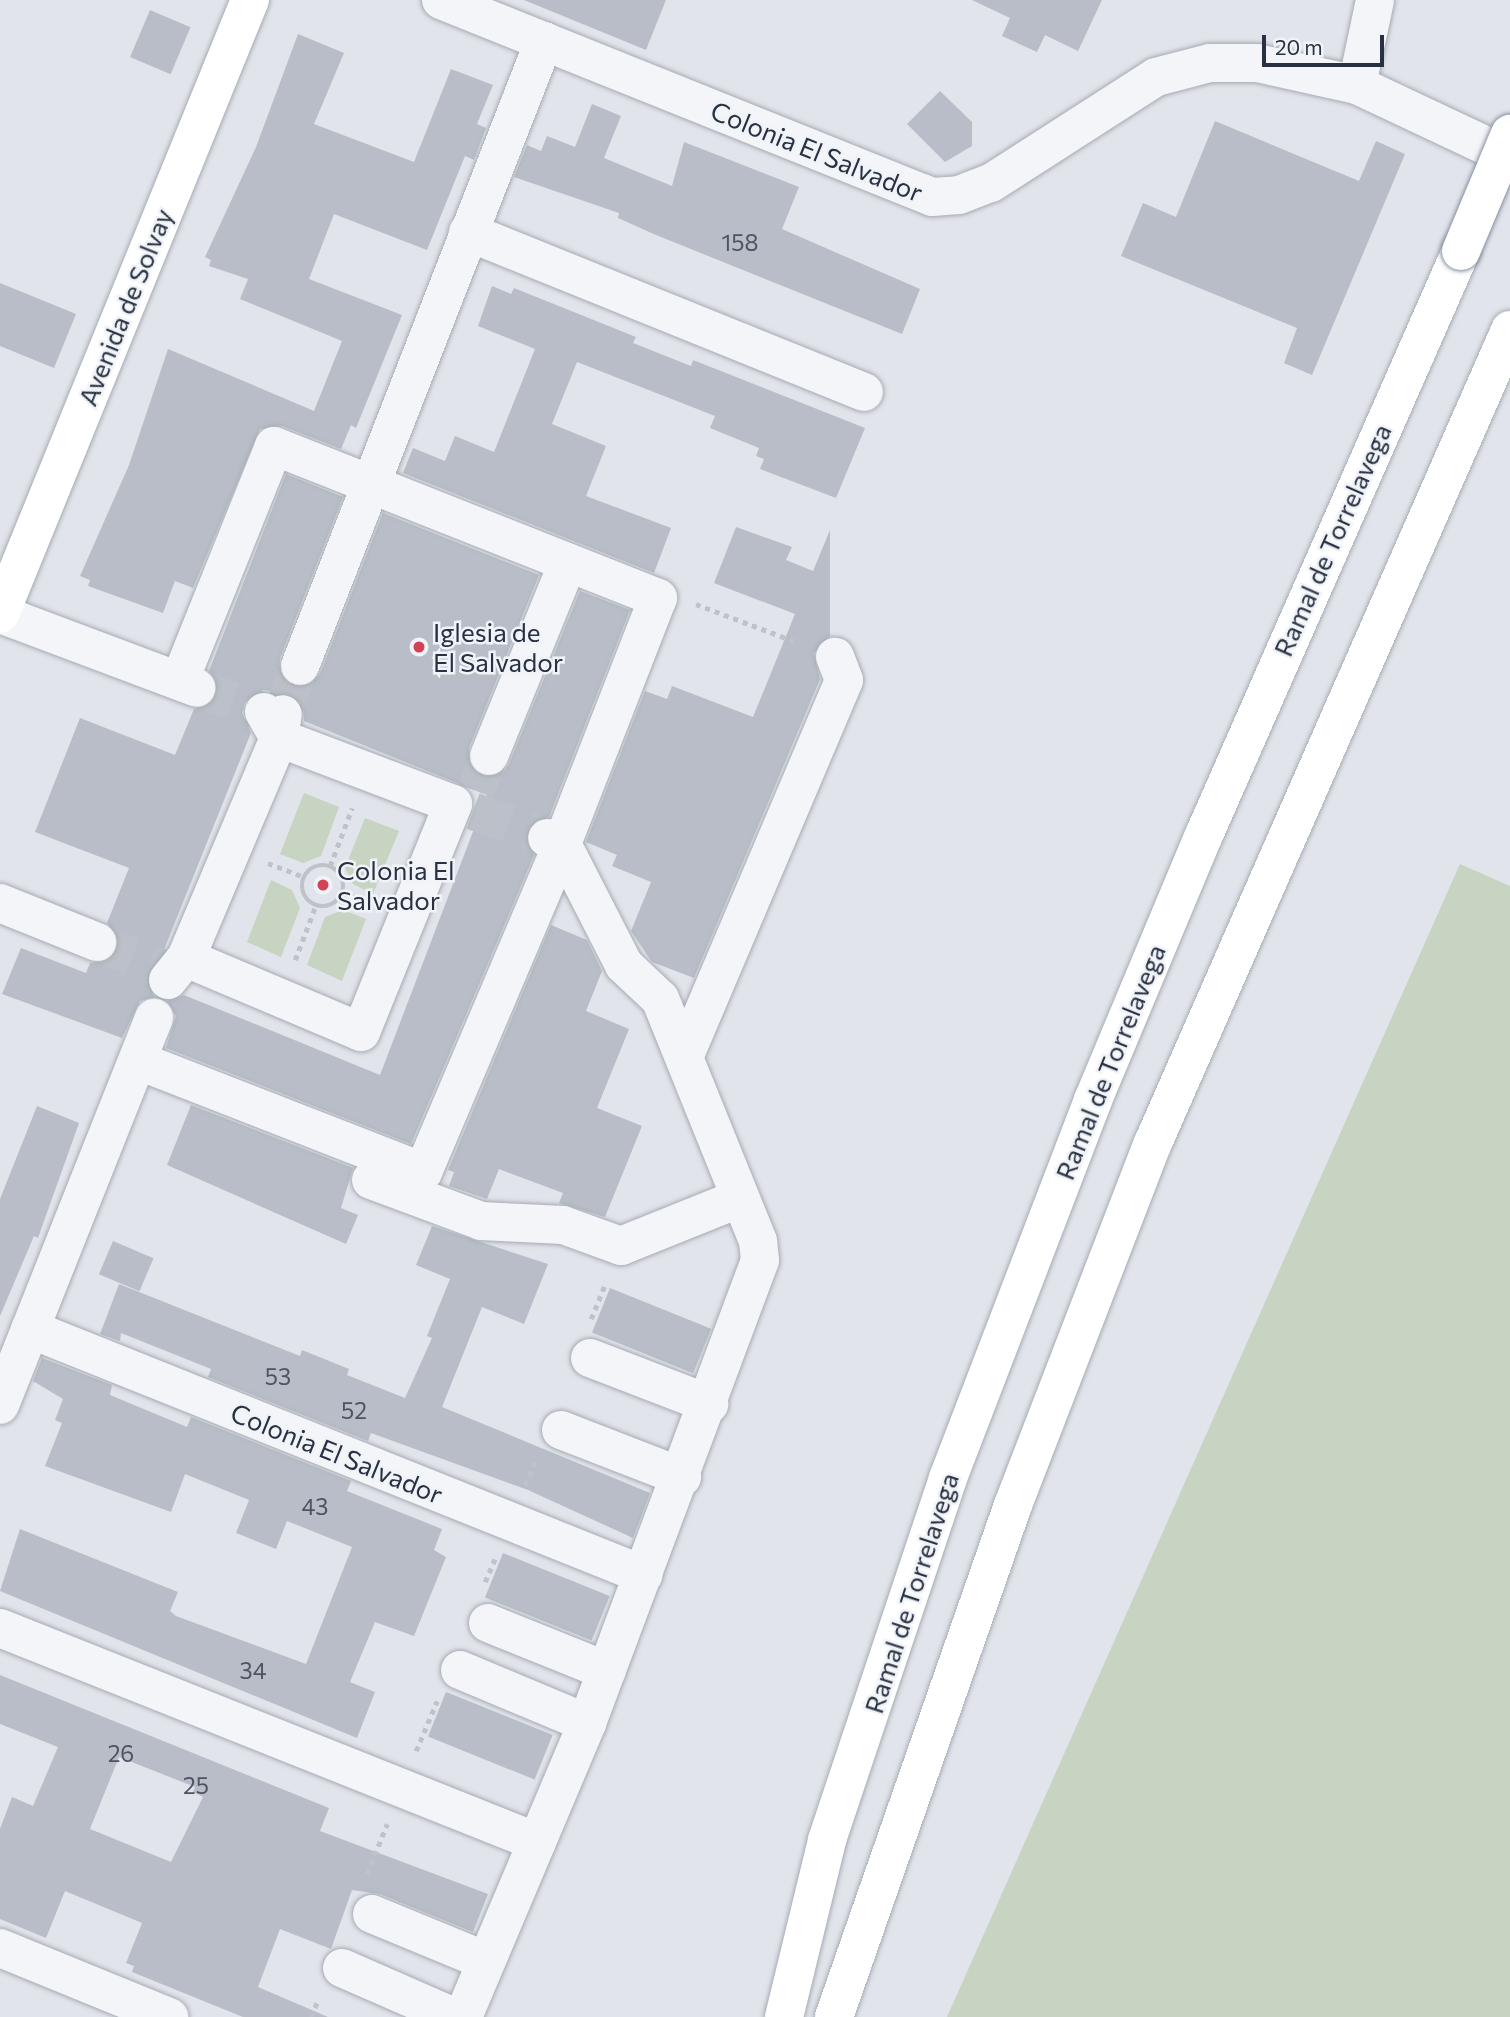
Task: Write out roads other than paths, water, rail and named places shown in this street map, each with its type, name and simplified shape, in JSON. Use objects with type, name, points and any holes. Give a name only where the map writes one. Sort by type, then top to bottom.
[{"type":"highway","name":"Avenida de Solvay","points":[[0,614],[250,0]]},
{"type":"highway","name":"Ramal de Torrelavega","points":[[784,2017],[827,1840],[948,1478],[1093,1100],[1510,134]]},
{"type":"highway","points":[[834,2017],[1013,1505],[1153,1143],[1510,330]]},
{"type":"highway","points":[[851,2017],[1013,1505]]},
{"type":"highway","points":[[761,2017],[827,1840]]},
{"type":"street","name":"Colonia El Salvador","points":[[441,0],[932,197],[959,195],[991,183],[1156,77],[1210,62],[1257,62],[1357,85],[1510,157]]},
{"type":"street","points":[[1357,85],[1375,0]]},
{"type":"street","points":[[300,666],[544,41]]},
{"type":"street","points":[[468,232],[864,392]]},
{"type":"street","points":[[0,614],[188,684],[274,446],[658,598],[554,841],[423,1172],[134,1071]]},
{"type":"street","points":[[489,756],[568,562]]},
{"type":"street","points":[[685,1055],[845,680],[835,657]]},
{"type":"street","points":[[275,719],[366,771],[468,804],[362,1032],[280,998],[171,970],[275,719]]},
{"type":"street","points":[[463,2017],[587,1723],[758,1278],[758,1241],[738,1199],[685,1055],[660,999],[624,965],[554,841]]},
{"type":"street","points":[[0,902],[97,942]]},
{"type":"street","points":[[0,1405],[154,1018]]},
{"type":"street","points":[[134,1071],[481,1221],[563,1225],[621,1245],[738,1199]]},
{"type":"street","name":"Colonia El Salvador","points":[[30,1329],[644,1575]]},
{"type":"street","points":[[590,1358],[709,1404]]},
{"type":"street","points":[[561,1430],[682,1477]]},
{"type":"street","points":[[488,1623],[607,1671]]},
{"type":"street","points":[[0,1628],[537,1842]]},
{"type":"street","points":[[460,1670],[587,1723]]},
{"type":"street","points":[[372,1914],[486,1961]]},
{"type":"street","points":[[0,1948],[169,2017]]},
{"type":"street","points":[[342,1968],[454,2017]]},
{"type":"tunnel","points":[[284,707],[300,666]]},
{"type":"tunnel","points":[[197,688],[264,712]]},
{"type":"tunnel","points":[[476,791],[489,756]]},
{"type":"tunnel","points":[[473,811],[547,838]]},
{"type":"tunnel","points":[[97,942],[160,968]]},
{"type":"place","name":"Iglesia de El Salvador","points":[[419,647]]},
{"type":"place","name":"Colonia El Salvador","points":[[323,885]]}]
